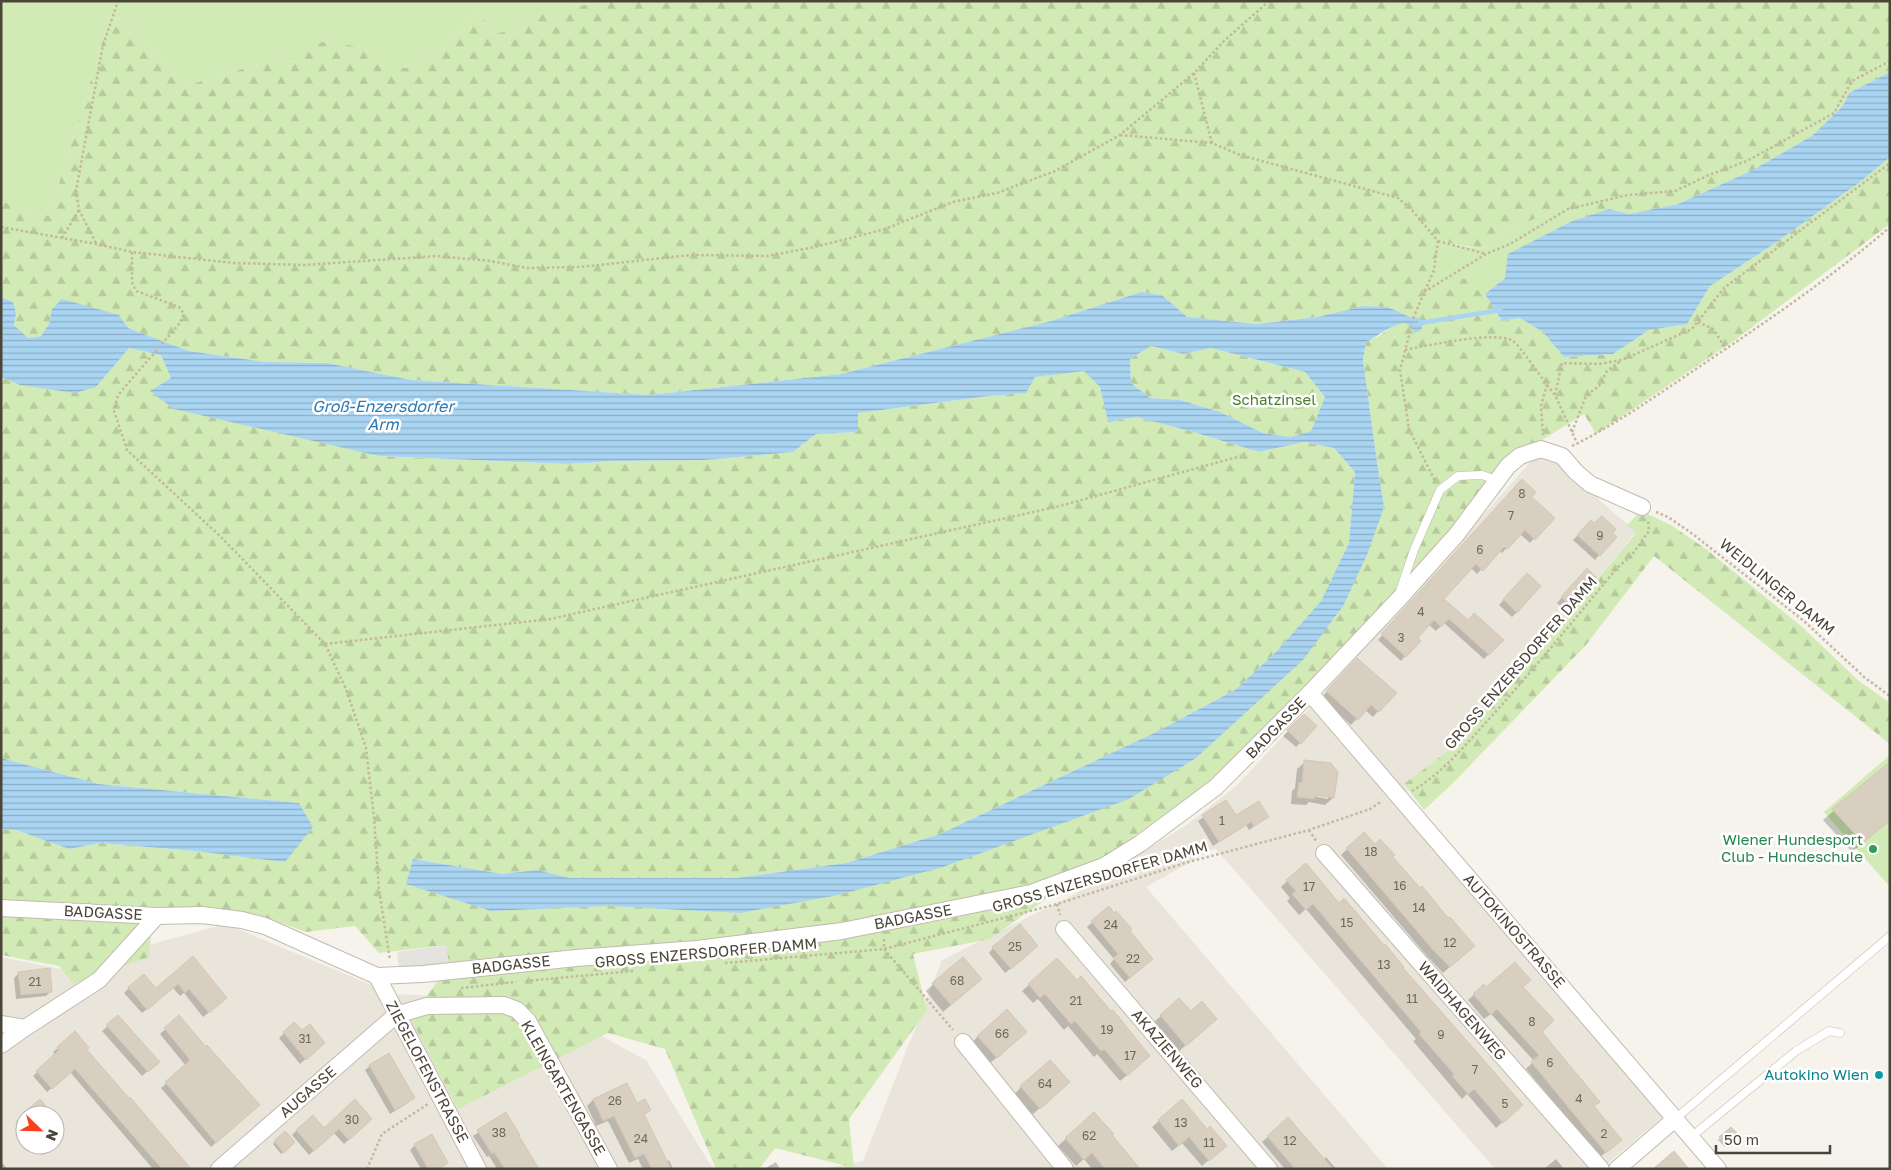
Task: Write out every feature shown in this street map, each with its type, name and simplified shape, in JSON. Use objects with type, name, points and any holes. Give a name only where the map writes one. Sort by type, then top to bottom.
[{"type":"street","points":[[1541,449],[1562,456],[1590,484],[1642,507]]},
{"type":"street","name":"BADGASSE","points":[[1,908],[157,916],[202,916],[249,922],[265,926],[385,975],[423,974],[576,958],[697,949],[842,930],[1031,893],[1104,866],[1141,843],[1216,787],[1310,693],[1397,601],[1457,534],[1508,466],[1520,456],[1541,449]]},
{"type":"street","name":"AUTOKINOSTRASSE","points":[[1310,693],[1718,1169]]},
{"type":"street","name":"WAIDHAGENWEG","points":[[1324,853],[1601,1169]]},
{"type":"street","points":[[1,1045],[98,980],[157,916]]},
{"type":"street","name":"AKAZIENWEG","points":[[1064,930],[1269,1169]]},
{"type":"street","name":"ZIEGELOFENSTRASSE","points":[[385,975],[396,1015],[478,1169]]},
{"type":"street","name":"KLEINGARTENGASSE","points":[[396,1015],[427,1006],[504,1005],[517,1010],[528,1021],[609,1169]]},
{"type":"street","name":"AUGASSE","points":[[220,1169],[396,1015]]},
{"type":"street","points":[[1,1024],[25,1028]]},
{"type":"street","points":[[963,1042],[1065,1169]]},
{"type":"street","points":[[1616,1169],[1675,1119]]},
{"type":"lane","points":[[1397,601],[1414,550],[1440,490],[1458,476],[1482,475],[1496,480]]},
{"type":"lane","points":[[1675,1119],[1890,936]]},
{"type":"lane","points":[[1691,1137],[1796,1051],[1829,1031],[1840,1033]]},
{"type":"path","points":[[96,244],[79,210],[76,191],[101,55],[118,1]]},
{"type":"path","points":[[1,228],[132,252],[234,263],[304,265],[437,256],[490,261],[527,268],[580,267],[691,256],[767,256],[815,247],[885,229],[953,202],[997,193],[1054,170],[1120,135],[1194,73],[1224,41],[1269,1]]},
{"type":"path","points":[[1423,293],[1486,254],[1510,244],[1568,209],[1628,195],[1674,191],[1747,161],[1834,113],[1852,81],[1890,61]]},
{"type":"path","points":[[1194,73],[1212,143]]},
{"type":"path","points":[[1120,135],[1212,143],[1240,155],[1398,198],[1411,209],[1438,241],[1486,254]]},
{"type":"path","points":[[1572,432],[1586,396],[1599,386],[1607,371],[1622,360],[1692,329],[1724,288],[1890,163]]},
{"type":"path","points":[[62,238],[79,210]]},
{"type":"path","points":[[1562,456],[1568,448],[1598,434],[1726,349],[1856,256],[1890,227]]},
{"type":"path","points":[[1438,241],[1434,270],[1414,316],[1400,370],[1409,429],[1440,490]]},
{"type":"path","points":[[132,252],[132,282],[136,290],[179,307],[184,314],[180,323],[118,395],[114,411],[127,450],[220,536],[325,644],[346,688],[366,748],[374,817],[385,975]]},
{"type":"path","points":[[1698,322],[1713,329],[1726,349]]},
{"type":"path","points":[[1405,350],[1441,342],[1498,336],[1513,341],[1555,395],[1577,443]]},
{"type":"path","points":[[1555,395],[1562,363],[1599,364],[1622,360]]},
{"type":"path","points":[[1541,449],[1543,434],[1541,406],[1547,384]]},
{"type":"path","points":[[325,644],[550,619],[1056,507],[1241,456]]},
{"type":"path","name":"WEIDLINGER DAMM","points":[[1642,507],[1668,517],[1710,547],[1804,621],[1864,677],[1890,696]]},
{"type":"path","name":"GROSS ENZERSDORFER DAMM","points":[[717,964],[884,949],[1057,904],[1185,863],[1309,830],[1370,809],[1387,797],[1406,795],[1422,785],[1458,754],[1518,687],[1617,568],[1631,556],[1649,531],[1648,518],[1642,507]]},
{"type":"path","points":[[1064,930],[1057,904],[1066,881]]},
{"type":"path","points":[[885,922],[884,949],[963,1042]]},
{"type":"path","name":"GROSS ENZERSDORFER DAMM","points":[[458,989],[638,970]]},
{"type":"path","points":[[367,1169],[382,1134],[439,1096]]},
{"type":"shaded area","points":[[1534,458],[1551,459],[1561,466],[1636,532],[1484,714],[1449,750],[1404,784],[1408,791],[1393,801],[1665,1115],[1601,1169],[1495,1169],[1215,848],[1146,887],[1388,1169],[825,1169],[863,1161],[942,960],[1075,894],[1188,824],[1236,786],[1324,693]]},
{"type":"shaded area","points":[[226,924],[393,994],[534,1000],[646,1060],[713,1169],[1,1169],[1,957],[60,969]]},
{"type":"shaded area","points":[[446,945],[449,966],[399,970],[397,952]]},
{"type":"green space","points":[[1,1],[610,1],[532,14],[523,29],[491,34],[480,9],[416,68],[384,68],[364,47],[298,61],[259,64],[185,86],[130,23],[110,17],[49,216],[1,201]]},
{"type":"green space","points":[[610,1],[1890,1],[1890,72],[1849,93],[1844,106],[1813,135],[1753,170],[1678,204],[1629,214],[1609,209],[1572,221],[1564,206],[1504,232],[1482,249],[1438,241],[1434,270],[1423,293],[1436,292],[1452,282],[1466,278],[1470,286],[1485,294],[1502,321],[1520,318],[1543,332],[1564,357],[1613,354],[1649,330],[1687,323],[1710,286],[1774,244],[1860,182],[1890,157],[1890,224],[1735,340],[1596,434],[1584,414],[1497,468],[1465,519],[1383,608],[1214,779],[990,939],[913,954],[927,1010],[849,1119],[854,1168],[775,1148],[759,1169],[716,1169],[665,1049],[608,1033],[458,1109],[410,1018],[449,966],[446,945],[379,953],[355,926],[306,932],[255,914],[201,909],[152,926],[149,957],[73,984],[59,966],[1,955],[1,829],[16,830],[69,849],[101,843],[264,859],[299,803],[99,784],[1,758],[1,377],[20,385],[96,386],[129,348],[161,355],[171,378],[151,392],[379,456],[568,464],[616,461],[705,460],[793,452],[816,434],[857,432],[858,413],[1025,393],[1035,377],[1084,370],[1100,387],[1108,422],[1136,417],[1259,452],[1304,442],[1334,448],[1355,472],[1349,543],[1321,601],[1277,651],[1235,690],[1156,732],[940,834],[846,863],[736,878],[570,878],[537,870],[502,874],[413,859],[491,911],[838,895],[1303,660],[1384,507],[1363,360],[1366,342],[1379,336],[1397,323],[1406,323],[1419,318],[1410,317],[1388,307],[1365,306],[1317,317],[1256,324],[1186,317],[1162,295],[1141,292],[1051,321],[841,374],[649,395],[411,380],[327,363],[265,362],[189,351],[128,328],[118,315],[52,309],[49,324],[41,336],[28,338],[14,325],[16,313],[13,302],[1,297],[1,201],[49,216],[110,17],[130,23],[185,86],[259,64],[297,61],[313,41],[364,47],[384,68],[416,68],[480,9],[491,34],[523,29],[531,14]]},
{"type":"green space","points":[[1564,206],[1572,221],[1524,246],[1505,278],[1485,294],[1470,286],[1452,282],[1436,292],[1423,293],[1434,270],[1438,241],[1482,249],[1504,232]]},
{"type":"green space","name":"Schatzinsel","points":[[1151,346],[1183,354],[1211,348],[1305,372],[1325,397],[1311,431],[1290,437],[1263,433],[1220,412],[1180,400],[1150,398],[1131,383],[1130,359]]},
{"type":"green space","points":[[1641,511],[1671,525],[1706,549],[1801,626],[1859,681],[1890,703],[1890,744],[1654,556],[1586,645],[1454,782],[1424,810],[1404,784],[1449,750],[1484,714],[1636,533],[1627,525]]},
{"type":"green space","name":"Wiener Hundesport Club - Hundeschule","points":[[1890,755],[1890,887],[1824,812]]},
{"type":"water","points":[[1890,72],[1890,157],[1860,182],[1774,244],[1710,286],[1687,324],[1649,330],[1613,354],[1564,357],[1543,332],[1520,318],[1502,321],[1485,294],[1505,278],[1508,254],[1572,221],[1609,209],[1629,214],[1678,204],[1753,170],[1813,135],[1843,106],[1849,93]]},
{"type":"water","name":"Groß-Enzersdorfer Arm","points":[[1141,292],[1162,295],[1187,317],[1256,324],[1317,317],[1364,306],[1388,307],[1410,317],[1419,318],[1424,322],[1421,330],[1415,333],[1406,323],[1391,327],[1366,342],[1363,360],[1384,507],[1367,555],[1343,606],[1303,660],[1196,758],[1129,799],[943,867],[838,895],[740,913],[609,906],[491,911],[406,884],[413,859],[502,874],[537,870],[570,878],[736,878],[846,863],[940,834],[1156,732],[1235,690],[1277,651],[1321,601],[1349,543],[1355,472],[1334,448],[1304,442],[1259,452],[1136,417],[1108,422],[1100,387],[1084,371],[1035,377],[1026,393],[858,413],[858,432],[816,434],[793,452],[705,460],[616,461],[568,464],[379,456],[174,409],[150,391],[171,378],[161,355],[129,348],[96,387],[75,393],[20,385],[1,377],[1,297],[13,302],[16,313],[14,325],[28,338],[41,336],[49,324],[52,309],[62,299],[119,315],[128,328],[189,351],[265,362],[327,363],[411,380],[649,395],[841,374],[1051,321]],"holes":[[[1151,346],[1183,354],[1211,348],[1305,372],[1325,397],[1311,431],[1290,437],[1263,433],[1220,412],[1180,400],[1150,398],[1131,383],[1130,359]]]},
{"type":"water","points":[[1,758],[99,784],[299,803],[313,827],[285,862],[195,851],[101,843],[69,849],[16,830],[1,829]]},
{"type":"building","points":[[1522,479],[1536,492],[1532,497],[1555,518],[1535,540],[1525,530],[1508,549],[1504,547],[1483,571],[1476,564],[1444,599],[1468,620],[1474,613],[1504,640],[1489,655],[1449,619],[1441,627],[1434,620],[1418,638],[1421,641],[1406,657],[1381,634]]},
{"type":"building","points":[[1602,516],[1616,529],[1613,533],[1617,537],[1600,556],[1577,535],[1591,520],[1594,523]]},
{"type":"building","points":[[1587,568],[1596,577],[1570,606],[1561,597]]},
{"type":"building","points":[[1527,573],[1541,586],[1517,613],[1503,599]]},
{"type":"building","points":[[1357,658],[1397,693],[1379,712],[1371,705],[1358,720],[1326,691]]},
{"type":"building","points":[[1304,714],[1317,726],[1301,744],[1287,730]]},
{"type":"building","points":[[1304,760],[1331,763],[1338,772],[1334,798],[1315,795],[1314,799],[1297,797],[1299,782],[1302,783]]},
{"type":"building","points":[[1890,762],[1890,820],[1863,843],[1832,809]]},
{"type":"building","points":[[1226,800],[1236,815],[1259,801],[1269,817],[1254,826],[1251,822],[1219,842],[1202,815]]},
{"type":"building","points":[[1364,832],[1375,844],[1380,839],[1395,855],[1393,857],[1420,888],[1422,886],[1448,918],[1450,917],[1475,946],[1450,967],[1433,950],[1346,848]]},
{"type":"building","points":[[1306,863],[1339,903],[1344,898],[1523,1105],[1503,1123],[1474,1089],[1468,1094],[1452,1076],[1454,1074],[1419,1034],[1421,1032],[1313,904],[1306,910],[1292,894],[1296,891],[1286,880]]},
{"type":"building","points":[[1109,906],[1132,929],[1130,931],[1153,959],[1130,978],[1113,958],[1118,954],[1091,921]]},
{"type":"building","points":[[1020,924],[1038,946],[1011,969],[992,947]]},
{"type":"building","points":[[193,956],[227,998],[209,1013],[189,989],[185,993],[178,984],[147,1010],[128,987],[144,974],[156,988]]},
{"type":"building","points":[[963,957],[982,979],[951,1005],[932,983]]},
{"type":"building","points":[[1057,958],[1077,980],[1081,976],[1111,1011],[1113,1010],[1150,1056],[1127,1076],[1104,1049],[1101,1051],[1075,1021],[1071,1024],[1045,994],[1040,998],[1028,984]]},
{"type":"building","points":[[1515,962],[1531,980],[1523,987],[1554,1020],[1542,1032],[1600,1102],[1594,1106],[1622,1140],[1606,1153],[1531,1062],[1539,1055],[1497,1009],[1491,1015],[1473,994],[1484,984],[1486,987]]},
{"type":"building","points":[[50,968],[52,992],[21,995],[18,972]]},
{"type":"building","points":[[1179,998],[1191,1011],[1202,1001],[1217,1019],[1186,1046],[1160,1015]]},
{"type":"building","points":[[1007,1009],[1027,1032],[997,1058],[977,1036]]},
{"type":"building","points":[[118,1015],[160,1062],[148,1072],[106,1025]]},
{"type":"building","points":[[179,1015],[260,1105],[216,1143],[165,1082],[190,1060],[164,1028]]},
{"type":"building","points":[[294,1022],[302,1030],[310,1024],[325,1043],[306,1060],[283,1032]]},
{"type":"building","points":[[75,1031],[89,1048],[87,1050],[191,1169],[162,1169],[75,1069],[52,1089],[36,1071],[59,1050],[57,1047]]},
{"type":"building","points":[[389,1053],[415,1098],[395,1110],[369,1065]]},
{"type":"building","points":[[1050,1060],[1070,1082],[1040,1109],[1020,1086]]},
{"type":"building","points":[[627,1083],[637,1103],[645,1099],[651,1110],[644,1114],[671,1169],[652,1169],[644,1154],[635,1158],[614,1116],[603,1121],[593,1099]]},
{"type":"building","points":[[40,1099],[45,1105],[33,1105]]},
{"type":"building","points":[[355,1099],[372,1119],[349,1140],[339,1129],[314,1151],[296,1130],[313,1115],[324,1128]]},
{"type":"building","points":[[1182,1099],[1207,1129],[1210,1126],[1227,1146],[1209,1161],[1189,1137],[1179,1146],[1158,1120]]},
{"type":"building","points":[[506,1112],[539,1169],[505,1169],[494,1152],[492,1154],[477,1130]]},
{"type":"building","points":[[1094,1112],[1114,1134],[1112,1135],[1140,1169],[1105,1169],[1092,1153],[1084,1160],[1065,1138]]},
{"type":"building","points":[[1288,1117],[1333,1169],[1295,1169],[1267,1136]]},
{"type":"building","points":[[1731,1127],[1739,1135],[1727,1146],[1719,1137]]},
{"type":"building","points":[[285,1131],[295,1142],[284,1153],[274,1141]]},
{"type":"building","points":[[432,1134],[448,1163],[438,1169],[428,1169],[414,1144]]},
{"type":"building","points":[[1674,1151],[1689,1169],[1653,1169]]},
{"type":"waterway","points":[[1420,323],[1501,310]]},
{"type":"place","name":"Wiener Hundesport Club - Hundeschule","points":[[1873,849]]},
{"type":"place","name":"Autokino Wien","points":[[1879,1075]]}]
